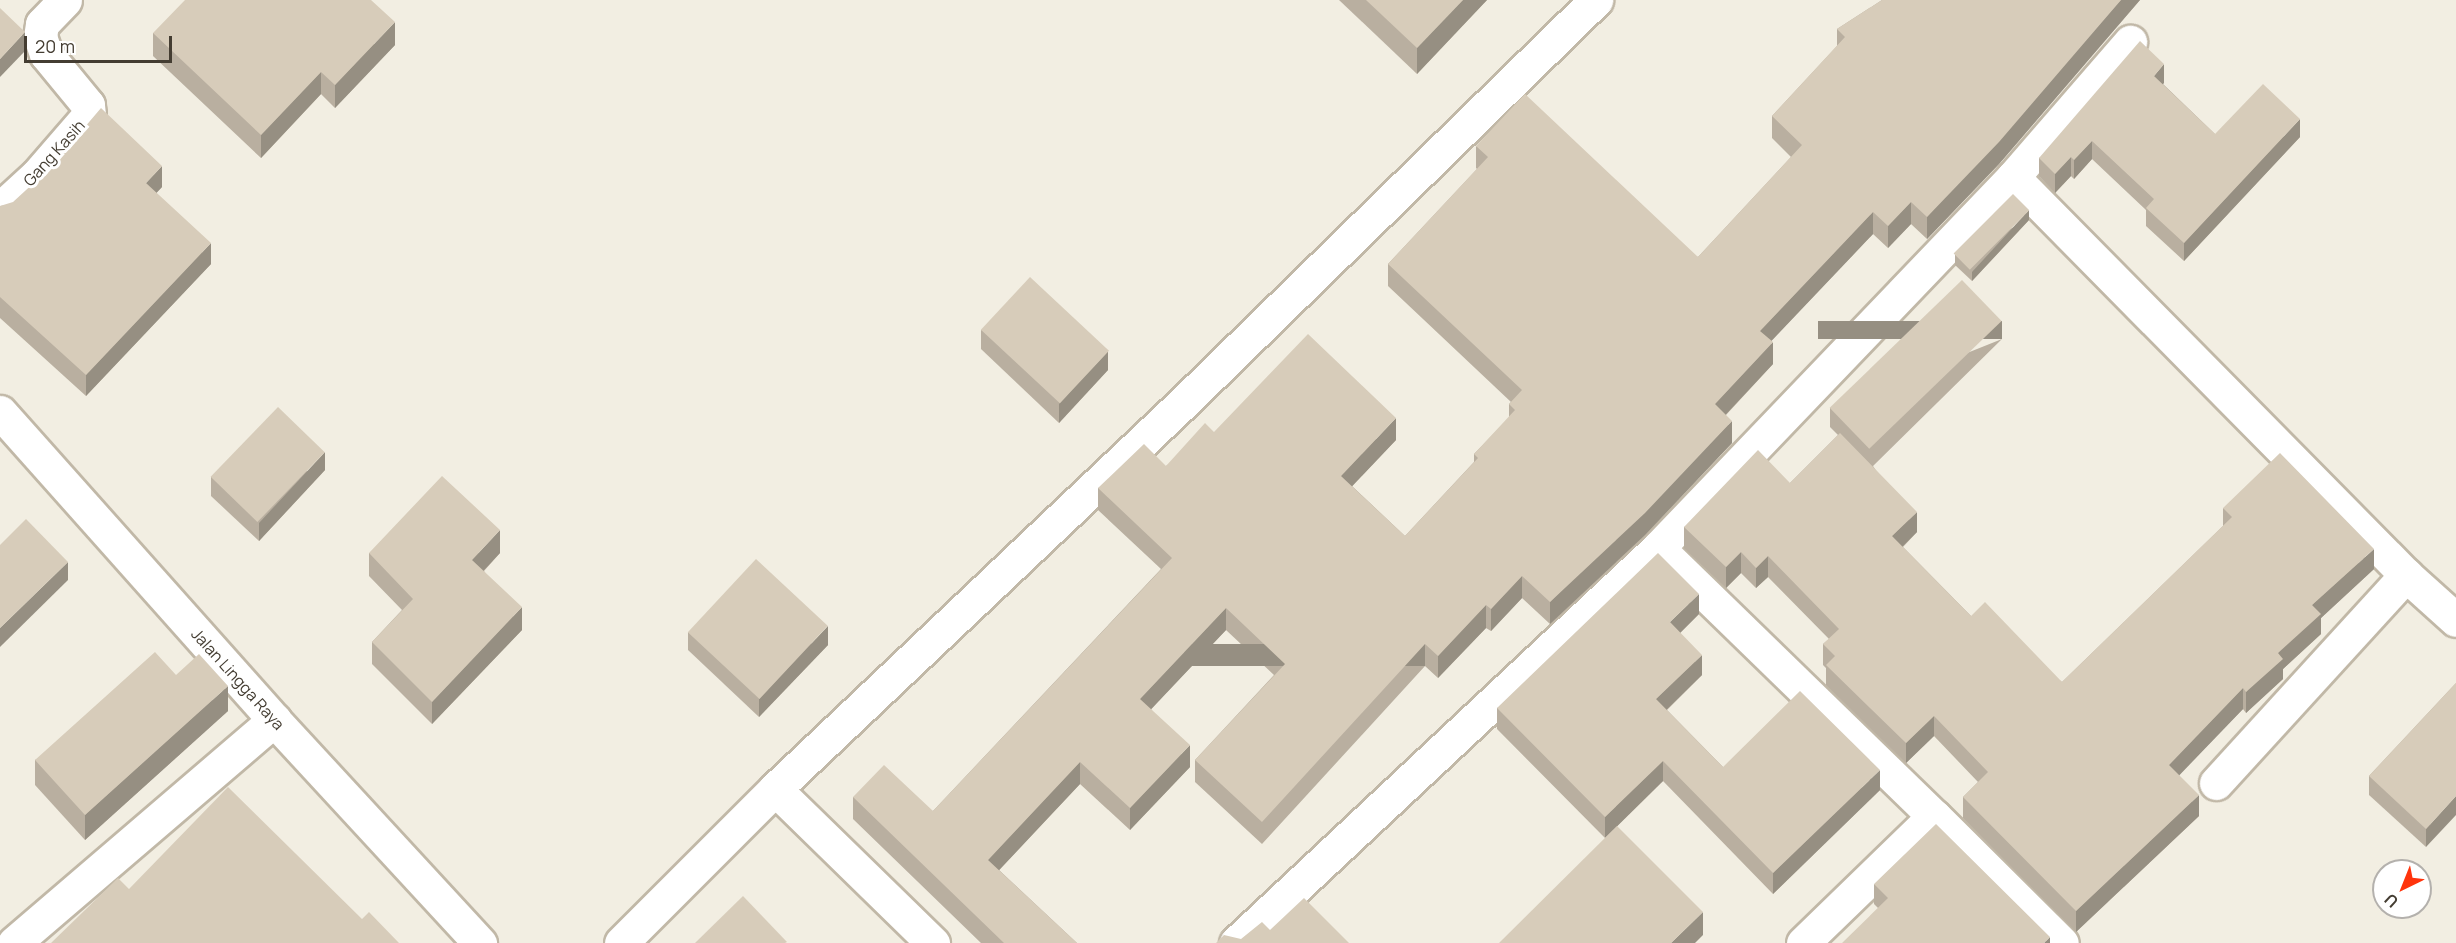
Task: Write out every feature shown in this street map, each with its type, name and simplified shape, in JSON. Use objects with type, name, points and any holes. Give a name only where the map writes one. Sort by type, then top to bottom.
[{"type":"street","points":[[621,943],[775,789],[1184,402],[1596,0]]},
{"type":"street","name":"Gang Kasih","points":[[0,209],[37,175],[89,115],[88,105],[46,54],[40,37],[42,24],[60,1]]},
{"type":"street","points":[[1236,943],[1658,548],[2013,177],[2130,42]]},
{"type":"street","points":[[2013,177],[2406,575],[2456,620]]},
{"type":"street","name":"Jalan Lingga Raya","points":[[0,412],[274,720],[480,943]]},
{"type":"street","points":[[1658,548],[2062,943]]},
{"type":"street","points":[[2216,783],[2406,575]]},
{"type":"street","points":[[14,943],[274,720]]},
{"type":"street","points":[[775,789],[933,943]]},
{"type":"street","points":[[1803,943],[1934,816]]},
{"type":"building","points":[[185,0],[371,0],[395,22],[335,85],[321,72],[261,135],[153,33]]},
{"type":"building","points":[[1366,0],[1463,0],[1417,48]]},
{"type":"building","points":[[1882,0],[2121,0],[1999,142],[1927,217],[1911,202],[1888,226],[1873,212],[1760,331],[1773,342],[1715,404],[1732,421],[1645,513],[1550,602],[1522,576],[1491,609],[1486,605],[1438,656],[1425,644],[1262,822],[1195,760],[1285,664],[1226,608],[1140,699],[1190,745],[1130,808],[1080,762],[988,860],[1077,943],[1004,943],[853,797],[884,765],[933,811],[1172,558],[1098,488],[1144,444],[1166,466],[1205,423],[1214,432],[1308,334],[1396,418],[1341,476],[1405,536],[1478,458],[1474,454],[1515,410],[1509,404],[1522,390],[1388,264],[1488,157],[1476,146],[1525,94],[1698,257],[1802,145],[1772,116],[1845,37],[1837,29]]},
{"type":"building","points":[[0,8],[25,32],[0,59]]},
{"type":"building","points":[[2140,41],[2164,64],[2154,76],[2215,134],[2263,84],[2300,119],[2184,243],[2146,208],[2154,199],[2092,141],[2074,160],[2071,157],[2055,174],[2039,158]]},
{"type":"building","points":[[101,108],[162,166],[146,183],[211,243],[86,375],[0,297],[0,206],[13,202],[50,168]]},
{"type":"building","points":[[2013,194],[2029,210],[1970,270],[1954,253]]},
{"type":"building","points":[[1030,277],[1109,351],[1060,403],[981,330]]},
{"type":"building","points":[[1962,280],[2002,321],[1869,449],[1830,408]]},
{"type":"building","points":[[278,407],[325,452],[257,522],[211,477]]},
{"type":"building","points":[[1840,433],[1917,512],[1892,536],[1971,616],[1985,602],[2062,682],[2232,517],[2223,508],[2280,453],[2374,549],[2312,605],[2321,614],[2278,653],[2283,659],[2246,692],[2243,688],[2169,765],[2199,795],[2076,911],[1963,797],[1988,772],[1934,716],[1906,743],[1826,665],[1835,656],[1823,644],[1839,629],[1768,556],[1756,568],[1741,552],[1726,567],[1684,527],[1758,450],[1790,483]]},
{"type":"building","points":[[442,476],[500,530],[472,560],[522,607],[432,702],[372,642],[413,599],[369,553]]},
{"type":"building","points":[[26,519],[68,562],[0,628],[0,545]]},
{"type":"building","points":[[1658,553],[1699,594],[1670,622],[1702,655],[1656,699],[1723,767],[1800,691],[1880,770],[1773,873],[1663,761],[1605,817],[1497,708]]},
{"type":"building","points":[[756,559],[828,626],[759,699],[688,632]]},
{"type":"building","points":[[155,652],[176,675],[199,654],[228,686],[85,815],[35,760]]},
{"type":"building","points":[[2456,683],[2456,796],[2426,829],[2369,776]]},
{"type":"building","points":[[228,787],[362,919],[369,912],[399,943],[51,943],[118,878],[129,889]]},
{"type":"building","points":[[1936,824],[2050,937],[2044,943],[1842,943],[1888,898],[1874,884]]},
{"type":"building","points":[[1617,826],[1703,912],[1671,943],[1499,943]]},
{"type":"building","points":[[743,896],[787,942],[695,943]]},
{"type":"building","points":[[1304,898],[1349,943],[1216,943],[1224,935],[1241,939],[1262,922],[1270,930]]}]
